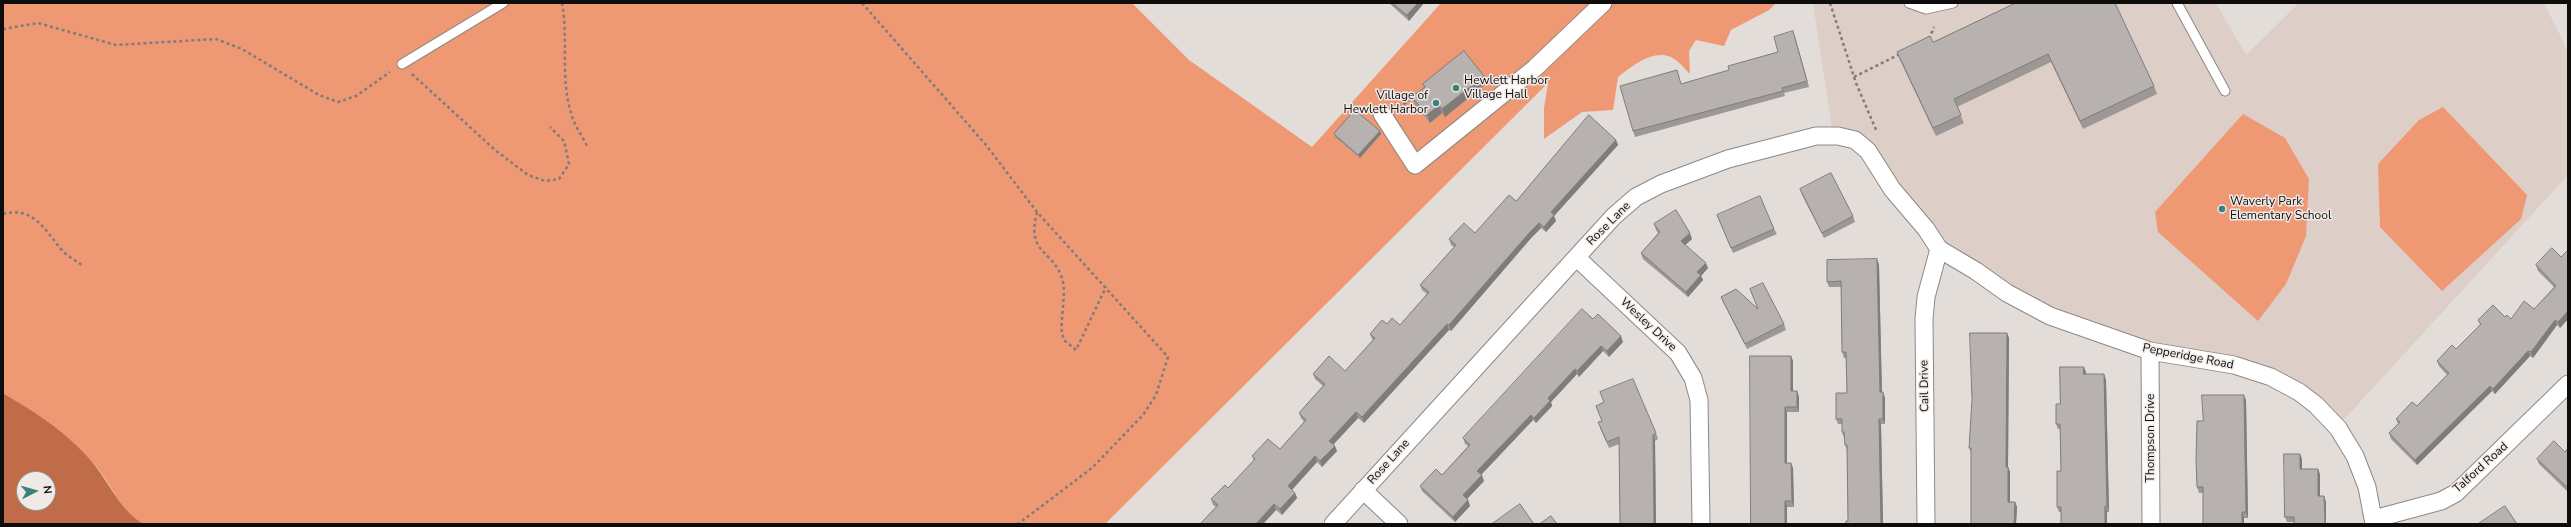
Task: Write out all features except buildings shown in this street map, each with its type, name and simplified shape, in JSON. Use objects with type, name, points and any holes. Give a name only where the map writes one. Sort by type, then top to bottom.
[{"type":"street","points":[[1384,117],[1415,165],[1534,68],[1603,3]]},
{"type":"street","name":"Rose Lane","points":[[1333,524],[1614,216],[1636,197],[1661,184],[1728,159],[1805,138],[1827,135],[1847,138],[1864,146],[1892,189],[1926,229],[1939,249]]},
{"type":"street","name":"Pepperidge Road","points":[[1939,249],[1976,271],[2007,293],[2050,316],[2150,351],[2234,365],[2271,377],[2299,392],[2316,405],[2338,428],[2355,456],[2367,487],[2374,522]]},
{"type":"street","name":"Cail Drive","points":[[1926,524],[1924,319],[1926,297],[1939,249]]},
{"type":"street","name":"Wesley Drive","points":[[1576,258],[1678,352],[1693,378],[1699,400],[1700,524]]},
{"type":"street","name":"Thompson Drive","points":[[2150,351],[2151,524]]},
{"type":"street","name":"Talford Road","points":[[2374,522],[2456,494],[2567,387]]},
{"type":"street","points":[[1363,490],[1399,524]]},
{"type":"lane","points":[[402,64],[502,3]]},
{"type":"lane","points":[[1909,3],[1926,9],[1953,3]]},
{"type":"lane","points":[[2177,3],[2225,91]]},
{"type":"path","points":[[562,3],[565,20],[564,63],[566,94],[573,120],[587,146]]},
{"type":"path","points":[[862,3],[986,145],[1038,212],[1168,356],[1156,395],[1143,415],[1092,468],[1018,524]]},
{"type":"path","points":[[1830,3],[1854,77],[1877,132]]},
{"type":"path","points":[[3,29],[38,23],[116,45],[216,39],[242,49],[319,95],[338,102],[356,96],[402,64],[432,94],[495,150],[528,175],[545,181],[559,179],[569,164],[564,141],[550,127]]},
{"type":"path","points":[[1923,42],[1930,38],[1934,27]]},
{"type":"path","points":[[1854,77],[1902,52]]},
{"type":"path","points":[[1384,117],[1420,91]]},
{"type":"path","points":[[3,214],[19,212],[38,220],[60,248],[82,265]]},
{"type":"path","points":[[1038,212],[1033,226],[1034,236],[1038,246],[1061,276],[1064,290],[1062,334],[1064,340],[1076,350],[1106,287]]},
{"type":"shaded area","points":[[3,3],[1132,3],[1189,60],[1312,147],[1441,3],[1776,3],[1769,10],[1731,30],[1724,46],[1696,40],[1689,51],[1690,74],[1676,60],[1664,55],[1650,57],[1636,64],[1618,77],[1613,110],[1582,112],[1544,139],[1544,108],[1548,83],[1105,524],[144,524],[135,518],[122,504],[91,461],[49,425],[3,393]]},
{"type":"shaded area","name":"Waverly Park Elementary School","points":[[1813,3],[2216,3],[2246,55],[2299,3],[2544,3],[2568,51],[2568,175],[2339,425],[2293,384],[2066,320],[1931,243],[1875,160],[1833,135]]},
{"type":"shaded area","points":[[2443,107],[2527,195],[2521,219],[2442,291],[2380,227],[2378,164],[2419,120]]},
{"type":"shaded area","points":[[2243,114],[2285,138],[2309,179],[2306,236],[2286,284],[2258,321],[2158,232],[2155,212]]},
{"type":"shaded area","points":[[3,393],[62,432],[72,441],[92,462],[122,504],[136,519],[144,524],[3,524]]},
{"type":"place","name":"Hewlett Harbor Village Hall","points":[[1456,88]]},
{"type":"place","name":"Village of Hewlett Harbor","points":[[1436,103]]},
{"type":"place","name":"Waverly Park Elementary School","points":[[2222,209]]}]
